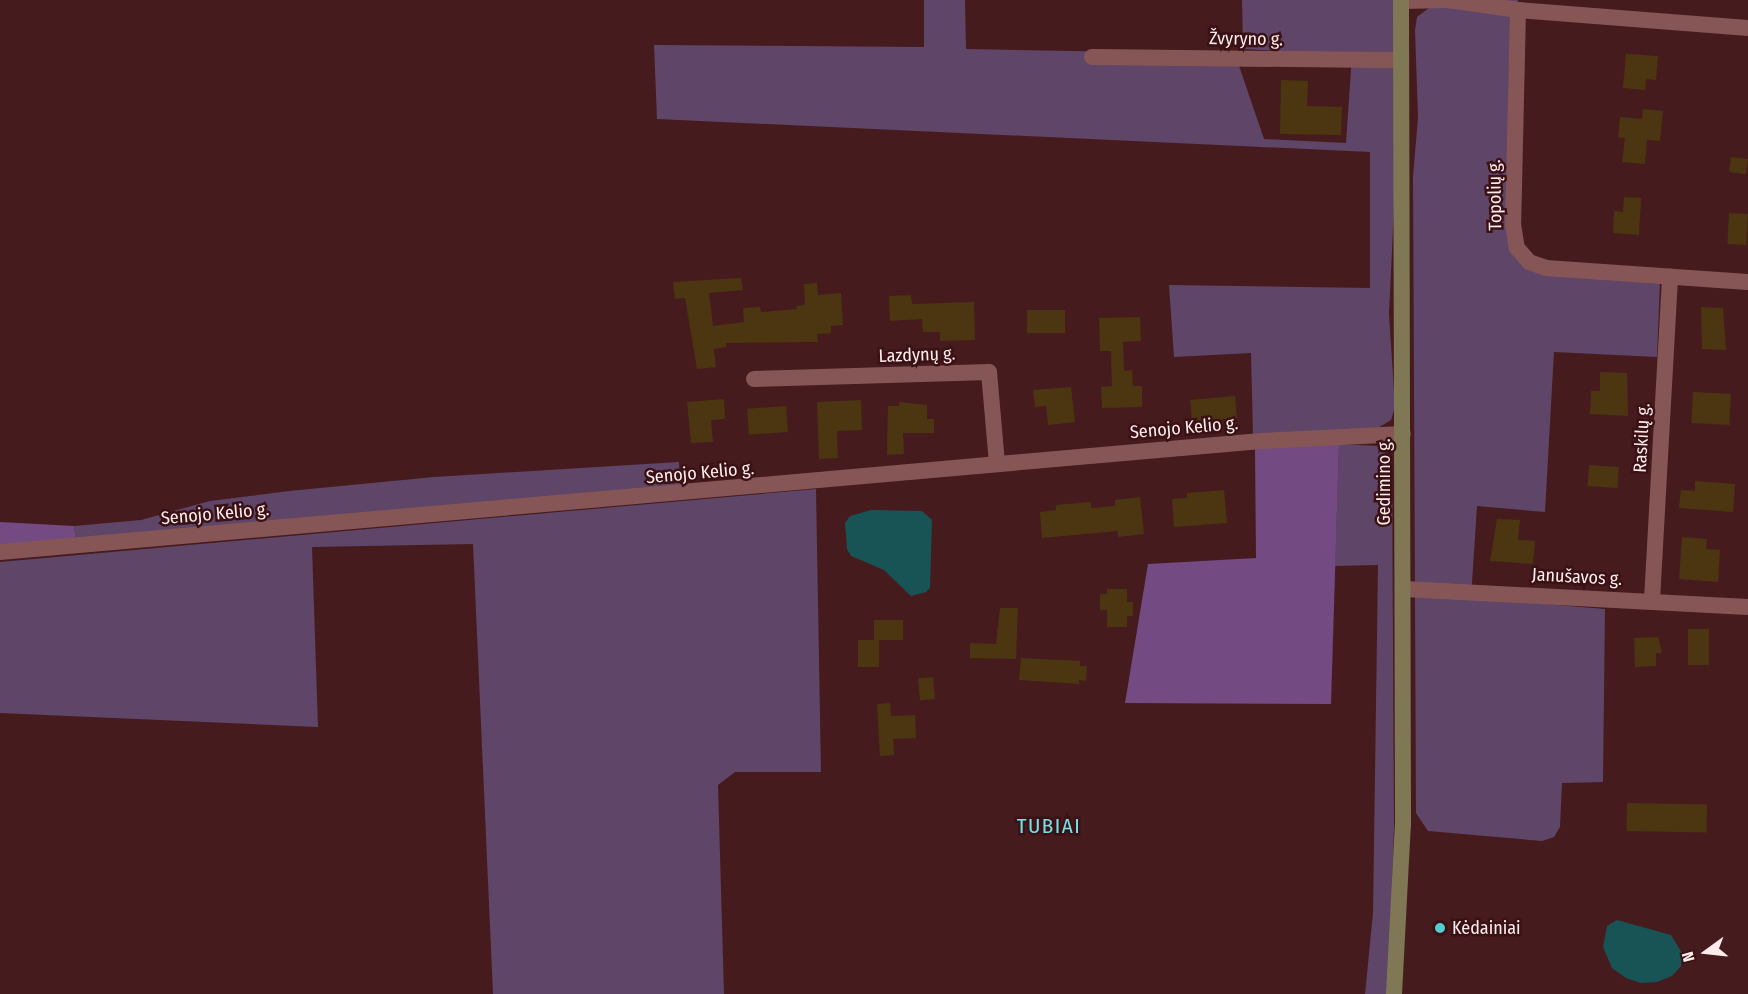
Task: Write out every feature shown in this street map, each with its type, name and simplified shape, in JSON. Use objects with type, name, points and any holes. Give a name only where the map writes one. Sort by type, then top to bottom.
[{"type":"main road","name":"Gedimino g.","points":[[1397,963],[1404,825],[1401,0]]},
{"type":"main road","points":[[1394,994],[1397,963]]},
{"type":"main road","points":[[1397,963],[1403,994]]},
{"type":"street","points":[[1401,0],[1448,0],[1518,10],[1748,28]]},
{"type":"street","name":"Topolių g.","points":[[1518,10],[1513,224],[1517,248],[1529,262],[1546,268],[1748,282]]},
{"type":"street","name":"Žvyryno g.","points":[[1092,57],[1401,60]]},
{"type":"street","name":"Raskilų g.","points":[[1652,600],[1670,277]]},
{"type":"street","name":"Lazdynų g.","points":[[754,379],[989,372],[997,464]]},
{"type":"street","name":"Senojo Kelio g.","points":[[0,552],[1261,441],[1403,434]]},
{"type":"street","name":"Janušavos g.","points":[[1404,589],[1652,600],[1748,607]]},
{"type":"shaded area","points":[[924,0],[965,0],[966,49],[1235,54],[1264,139],[1346,143],[1352,55],[1243,49],[1242,0],[1399,0],[1401,60],[1389,314],[1395,407],[1391,420],[1378,428],[1253,436],[1251,353],[1174,357],[1169,285],[1370,288],[1370,152],[657,119],[654,45],[924,47]]},
{"type":"shaded area","points":[[1401,0],[1518,0],[1513,224],[1529,262],[1660,282],[1657,357],[1554,352],[1545,512],[1477,506],[1471,598],[1605,609],[1603,782],[1562,783],[1560,827],[1554,837],[1542,841],[1428,831],[1416,813],[1413,176],[1418,118],[1415,30],[1417,17],[1430,7]]},
{"type":"shaded area","points":[[1339,444],[1379,446],[1392,459],[1394,826],[1389,994],[1365,994],[1373,913],[1378,565],[1335,566]]},
{"type":"shaded area","points":[[1339,444],[1331,704],[1125,703],[1148,564],[1256,558],[1255,448]]},
{"type":"shaded area","points":[[679,462],[680,486],[76,538],[74,526],[141,520],[210,501],[289,491],[434,477]]},
{"type":"shaded area","points":[[816,489],[821,772],[735,772],[718,785],[724,994],[493,994],[473,544],[312,547],[318,727],[0,713],[0,562]]},
{"type":"shaded area","points":[[0,522],[74,526],[76,538],[0,545]]},
{"type":"water","points":[[871,510],[922,511],[932,520],[930,588],[926,592],[911,596],[884,570],[851,556],[847,549],[845,523],[850,516]]},
{"type":"water","points":[[1617,920],[1671,935],[1682,953],[1681,966],[1672,976],[1657,982],[1641,983],[1626,978],[1612,968],[1603,947],[1607,926]]},
{"type":"building","points":[[1626,54],[1658,56],[1656,80],[1646,79],[1645,90],[1623,88]]},
{"type":"building","points":[[1281,80],[1308,81],[1307,106],[1342,107],[1341,135],[1280,134]]},
{"type":"building","points":[[1643,109],[1663,111],[1660,141],[1647,140],[1645,164],[1622,162],[1625,138],[1618,137],[1620,117],[1642,119]]},
{"type":"building","points":[[1731,157],[1748,159],[1746,174],[1729,172]]},
{"type":"building","points":[[1624,197],[1641,198],[1639,235],[1613,233],[1614,211],[1623,212]]},
{"type":"building","points":[[1729,213],[1748,214],[1746,245],[1727,244]]},
{"type":"building","points":[[741,278],[743,290],[709,293],[713,326],[744,322],[743,308],[760,307],[761,312],[797,309],[796,306],[805,305],[804,284],[817,283],[818,295],[841,293],[843,325],[831,326],[831,333],[817,334],[818,342],[726,343],[726,347],[714,349],[716,367],[697,369],[685,298],[675,299],[673,282]]},
{"type":"building","points":[[911,295],[912,304],[974,302],[975,340],[940,341],[940,332],[923,332],[922,319],[890,321],[889,296]]},
{"type":"building","points":[[1701,307],[1723,308],[1726,350],[1702,349]]},
{"type":"building","points":[[1027,310],[1065,310],[1065,333],[1027,333]]},
{"type":"building","points":[[1140,317],[1141,341],[1123,342],[1124,371],[1132,370],[1133,386],[1142,386],[1142,407],[1102,408],[1101,387],[1112,386],[1111,351],[1100,351],[1099,318]]},
{"type":"building","points":[[1600,372],[1627,373],[1628,416],[1590,414],[1591,391],[1600,391]]},
{"type":"building","points":[[1071,387],[1075,422],[1048,425],[1046,406],[1035,407],[1033,390]]},
{"type":"building","points":[[1693,392],[1731,394],[1729,425],[1691,423]]},
{"type":"building","points":[[1235,396],[1237,418],[1192,422],[1190,400]]},
{"type":"building","points":[[724,399],[725,419],[711,420],[713,442],[691,443],[687,402]]},
{"type":"building","points":[[861,400],[862,430],[837,431],[838,458],[819,459],[817,402]]},
{"type":"building","points":[[899,402],[927,405],[927,419],[934,419],[934,433],[903,433],[904,454],[887,455],[888,406],[899,406]]},
{"type":"building","points":[[786,406],[788,432],[749,435],[747,409]]},
{"type":"building","points":[[1589,465],[1619,467],[1617,488],[1588,486]]},
{"type":"building","points":[[1695,481],[1735,484],[1733,512],[1679,508],[1681,490],[1695,491]]},
{"type":"building","points":[[1224,490],[1227,523],[1174,527],[1172,499],[1187,498],[1187,493]]},
{"type":"building","points":[[1140,497],[1144,534],[1118,537],[1118,531],[1042,538],[1040,512],[1056,510],[1056,505],[1091,502],[1091,508],[1115,506],[1115,500]]},
{"type":"building","points":[[1497,519],[1520,520],[1518,540],[1535,541],[1533,564],[1490,561]]},
{"type":"building","points":[[1682,537],[1707,539],[1706,549],[1720,550],[1718,582],[1679,579]]},
{"type":"building","points":[[1107,589],[1127,589],[1127,602],[1133,602],[1133,616],[1127,616],[1127,627],[1107,627],[1107,610],[1100,610],[1100,594],[1107,594]]},
{"type":"building","points":[[1000,608],[1018,608],[1016,659],[970,658],[970,643],[996,644]]},
{"type":"building","points":[[874,620],[903,620],[903,640],[874,640]]},
{"type":"building","points":[[1688,629],[1709,629],[1709,665],[1688,665]]},
{"type":"building","points":[[1658,637],[1662,653],[1656,653],[1656,666],[1635,667],[1634,638]]},
{"type":"building","points":[[858,640],[879,640],[879,667],[858,667]]},
{"type":"building","points":[[1021,658],[1080,661],[1080,666],[1087,666],[1086,681],[1079,680],[1079,684],[1019,680]]},
{"type":"building","points":[[933,677],[935,699],[920,700],[918,678]]},
{"type":"building","points":[[890,703],[891,716],[915,715],[916,738],[893,739],[894,755],[880,756],[877,704]]},
{"type":"building","points":[[1627,803],[1707,804],[1706,832],[1627,831]]},
{"type":"place","name":"Kėdainiai","points":[[1440,928]]},
{"type":"district","name":"TUBIAI","points":[[1049,826]]}]
